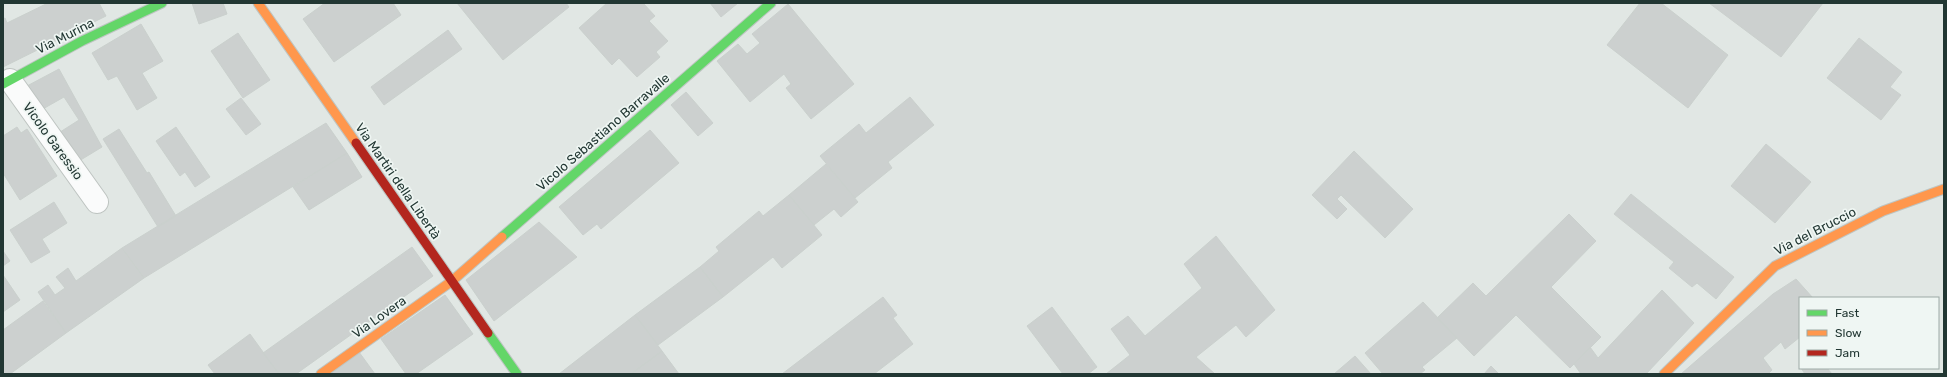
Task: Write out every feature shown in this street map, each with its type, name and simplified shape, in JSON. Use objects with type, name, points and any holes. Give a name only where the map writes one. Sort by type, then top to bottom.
[{"type":"street","name":"Via Murina","points":[[6,82],[82,41],[162,3]]},
{"type":"street","name":"Via Martiri della Libertà","points":[[258,3],[517,374]]},
{"type":"street","name":"Vicolo Sebastiano Barravalle","points":[[452,281],[771,3]]},
{"type":"street","name":"Vicolo Garessio","points":[[6,82],[97,202]]},
{"type":"street","name":"Via del Bruccio","points":[[1664,374],[1776,266],[1883,211],[1944,189]]},
{"type":"street","name":"Via Lovera","points":[[321,374],[452,281]]},
{"type":"building","points":[[48,3],[99,3],[106,16],[3,67],[3,19],[5,18],[7,23]]},
{"type":"building","points":[[192,3],[223,3],[227,14],[199,24]]},
{"type":"building","points":[[325,3],[393,3],[401,15],[334,62],[303,19]]},
{"type":"building","points":[[457,3],[528,3],[529,5],[531,3],[566,3],[569,7],[503,60]]},
{"type":"building","points":[[607,3],[643,3],[655,16],[649,21],[668,41],[656,52],[660,57],[637,77],[619,58],[612,65],[579,28]]},
{"type":"building","points":[[710,3],[738,3],[721,17]]},
{"type":"building","points":[[1640,3],[1661,3],[1728,55],[1688,108],[1607,45]]},
{"type":"building","points":[[1709,3],[1823,3],[1781,57]]},
{"type":"building","points":[[788,4],[854,84],[811,119],[786,88],[791,84],[784,74],[750,102],[717,61],[738,44],[747,54],[760,43],[752,34]]},
{"type":"building","points":[[141,24],[163,61],[142,73],[157,98],[137,110],[117,76],[108,80],[92,53]]},
{"type":"building","points":[[448,30],[462,49],[384,105],[371,87]]},
{"type":"building","points":[[238,33],[270,80],[243,98],[211,51]]},
{"type":"building","points":[[1859,38],[1902,72],[1890,87],[1901,95],[1881,120],[1827,78]]},
{"type":"building","points":[[59,69],[102,147],[74,164],[57,134],[79,120],[64,97],[41,110],[27,86]]},
{"type":"building","points":[[686,92],[713,123],[698,136],[671,105]]},
{"type":"building","points":[[910,97],[934,125],[888,162],[892,168],[855,198],[820,156],[859,124],[866,133]]},
{"type":"building","points":[[241,98],[261,124],[246,135],[226,109]]},
{"type":"building","points":[[326,123],[347,153],[144,278],[122,248]]},
{"type":"building","points":[[17,127],[21,133],[27,129],[57,176],[20,200],[3,173],[3,136]]},
{"type":"building","points":[[176,127],[210,177],[195,187],[185,172],[180,176],[156,141]]},
{"type":"building","points":[[119,129],[147,173],[149,172],[176,216],[158,227],[103,139]]},
{"type":"building","points":[[650,130],[679,163],[601,229],[597,224],[583,235],[559,207]]},
{"type":"building","points":[[1766,144],[1811,182],[1775,223],[1731,186]]},
{"type":"building","points":[[1354,151],[1413,209],[1385,238],[1341,195],[1337,199],[1347,209],[1337,219],[1312,195]]},
{"type":"building","points":[[347,153],[362,177],[309,210],[293,187]]},
{"type":"building","points":[[826,164],[858,202],[841,217],[834,209],[814,225],[789,195]]},
{"type":"building","points":[[1631,194],[1734,277],[1716,299],[1697,283],[1692,287],[1669,268],[1674,262],[1614,214]]},
{"type":"building","points":[[789,195],[822,235],[782,268],[773,257],[723,297],[700,267],[719,251],[716,247],[759,211],[763,216]]},
{"type":"building","points":[[54,202],[67,223],[42,239],[50,252],[31,263],[10,230]]},
{"type":"building","points":[[1569,214],[1596,241],[1551,287],[1601,337],[1570,368],[1516,315],[1474,356],[1437,318],[1473,283],[1486,296]]},
{"type":"building","points":[[539,222],[577,257],[494,321],[466,280]]},
{"type":"building","points":[[1216,236],[1275,310],[1246,337],[1236,325],[1196,357],[1215,374],[1106,374],[1130,355],[1111,329],[1128,316],[1145,336],[1202,288],[1184,264]]},
{"type":"building","points":[[412,247],[433,276],[296,374],[279,374],[263,353]]},
{"type":"building","points":[[122,248],[144,278],[66,333],[38,292],[48,285],[55,295],[65,288],[56,277],[68,268],[76,281]]},
{"type":"building","points":[[3,251],[10,261],[3,266]]},
{"type":"building","points":[[700,267],[723,297],[658,345],[635,315]]},
{"type":"building","points":[[3,275],[20,300],[3,312]]},
{"type":"building","points":[[1796,279],[1812,297],[1799,297],[1799,338],[1785,349],[1781,342],[1763,358],[1772,370],[1768,374],[1681,374],[1773,294]]},
{"type":"building","points":[[1662,290],[1694,323],[1646,374],[1581,374],[1574,364],[1590,347],[1598,358]]},
{"type":"building","points":[[445,295],[473,334],[416,374],[406,374],[381,339]]},
{"type":"building","points":[[883,297],[897,315],[893,318],[913,344],[874,374],[782,374]]},
{"type":"building","points":[[43,301],[66,333],[10,374],[3,374],[3,330]]},
{"type":"building","points":[[1423,302],[1457,338],[1422,367],[1425,370],[1420,374],[1383,374],[1365,353]]},
{"type":"building","points":[[1052,307],[1097,367],[1088,374],[1063,374],[1027,326]]},
{"type":"building","points":[[635,315],[662,351],[631,374],[559,374]]},
{"type":"building","points":[[250,334],[279,374],[215,374],[208,365]]},
{"type":"building","points":[[662,351],[679,374],[631,374]]},
{"type":"building","points":[[359,352],[375,374],[329,374]]},
{"type":"building","points":[[1355,356],[1371,374],[1334,374]]},
{"type":"building","points":[[1491,366],[1499,374],[1484,374]]},
{"type":"building","points":[[1802,369],[1828,369],[1832,374],[1805,374]]},
{"type":"traffic: fast","points":[[3,84],[82,41],[162,3]]},
{"type":"traffic: fast","points":[[502,237],[771,3]]},
{"type":"traffic: fast","points":[[488,333],[517,374]]},
{"type":"traffic: slow","points":[[258,3],[356,143]]},
{"type":"traffic: slow","points":[[1664,374],[1775,266],[1883,211],[1944,189]]},
{"type":"traffic: slow","points":[[321,374],[452,281],[502,237]]},
{"type":"traffic: jam","points":[[356,143],[488,333]]}]
